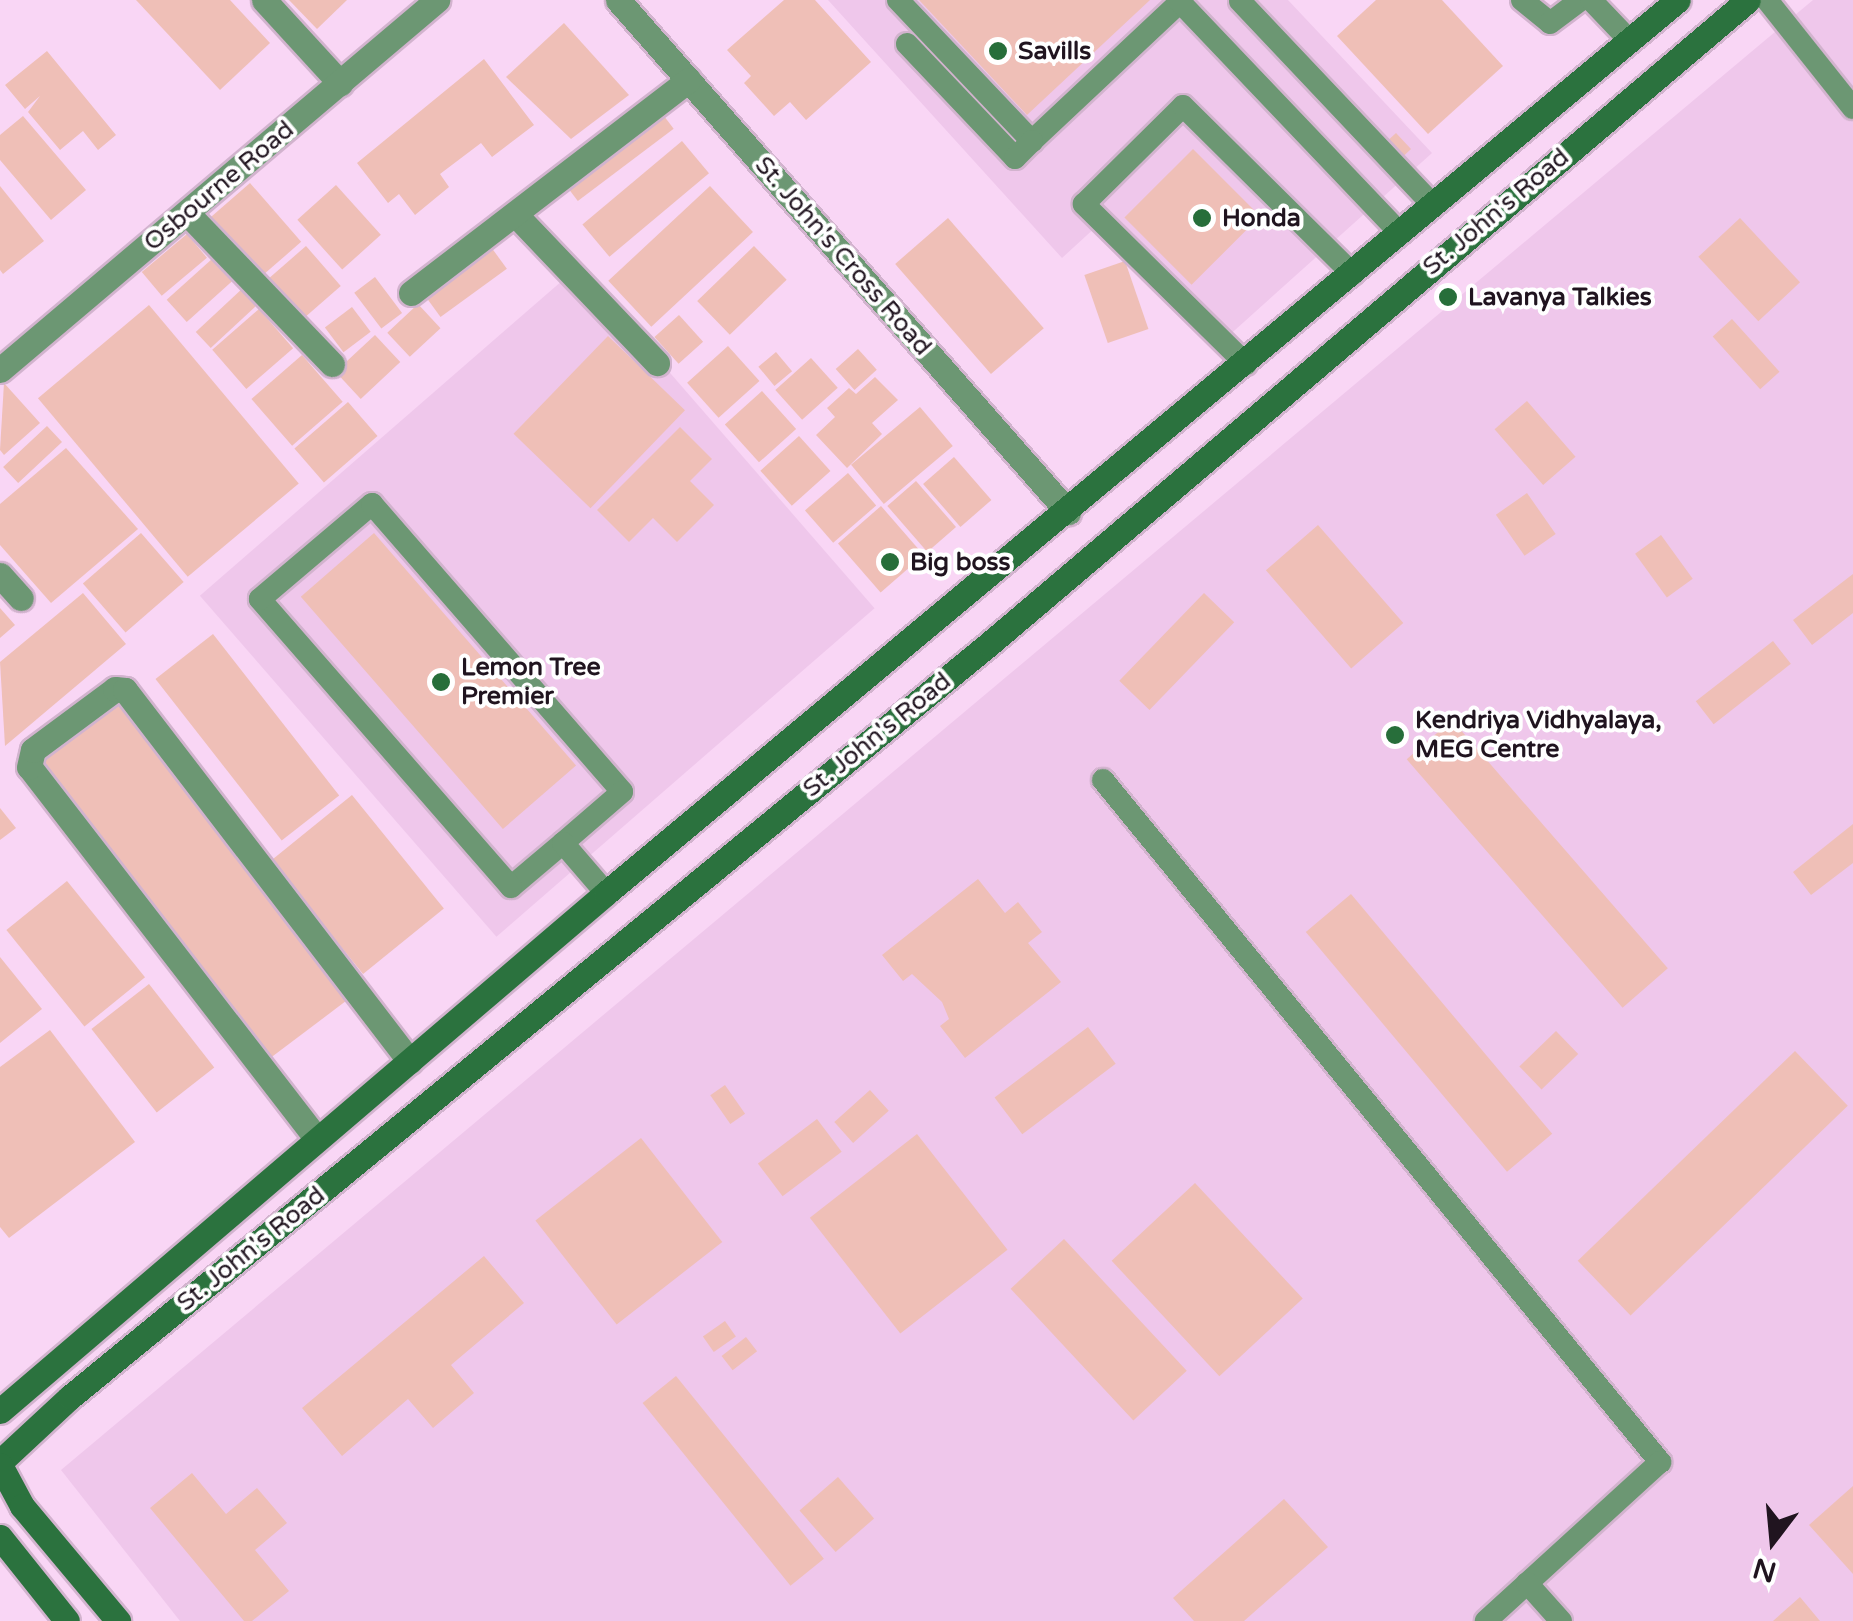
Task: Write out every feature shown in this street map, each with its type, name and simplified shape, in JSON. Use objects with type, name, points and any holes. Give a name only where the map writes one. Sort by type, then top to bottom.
[{"type":"main road","name":"St. John's Road","points":[[0,1463],[80,1388],[989,644],[1748,0]]},
{"type":"main road","name":"St. John's Road","points":[[2,1406],[606,892],[1630,42],[1666,4]]},
{"type":"main road","points":[[0,1454],[2,1406]]},
{"type":"main road","points":[[0,1463],[22,1506],[118,1621]]},
{"type":"main road","points":[[0,1536],[68,1621]]},
{"type":"street","points":[[264,0],[340,83]]},
{"type":"street","name":"Osbourne Road","points":[[3,361],[188,214],[437,0]]},
{"type":"street","name":"St. John's Cross Road","points":[[618,0],[1068,512]]},
{"type":"street","points":[[411,293],[689,80]]},
{"type":"street","points":[[188,214],[332,364]]},
{"type":"street","points":[[515,214],[657,363]]},
{"type":"street","points":[[0,575],[21,598]]},
{"type":"street","points":[[318,1140],[28,767],[33,750],[115,690],[126,690],[410,1061]]},
{"type":"lane","points":[[898,0],[1032,142]]},
{"type":"lane","points":[[1522,0],[1550,23],[1580,0]]},
{"type":"lane","points":[[1591,0],[1630,42]]},
{"type":"lane","points":[[1768,0],[1853,108]]},
{"type":"lane","points":[[907,44],[1015,158],[1181,1],[1401,234]]},
{"type":"lane","points":[[1240,1],[1434,206]]},
{"type":"lane","points":[[1246,364],[1084,204],[1183,106],[1353,274]]},
{"type":"lane","points":[[1351,181],[1383,152]]},
{"type":"lane","points":[[372,504],[622,792],[563,842],[511,888],[260,599],[372,504]]},
{"type":"lane","points":[[1103,780],[1660,1462],[1486,1621]]},
{"type":"lane","points":[[563,842],[606,892]]},
{"type":"lane","points":[[1527,1584],[1561,1621]]},
{"type":"shaded area","points":[[828,0],[1288,0],[1432,153],[1215,348],[1098,225],[1062,258]]},
{"type":"shaded area","name":"Kendriya Vidhyalaya, MEG Centre","points":[[1813,0],[1853,0],[1853,1621],[180,1621],[61,1470]]},
{"type":"shaded area","points":[[578,267],[875,608],[496,937],[200,596]]},
{"type":"building","points":[[136,0],[230,0],[270,43],[220,90]]},
{"type":"building","points":[[289,0],[347,0],[317,29]]},
{"type":"building","points":[[784,0],[815,0],[871,62],[806,120],[790,102],[774,116],[744,83],[751,76],[727,50]]},
{"type":"building","points":[[919,0],[1150,0],[1027,115]]},
{"type":"building","points":[[1376,0],[1442,0],[1503,66],[1428,134],[1337,36]]},
{"type":"building","points":[[564,23],[629,95],[571,139],[506,77]]},
{"type":"building","points":[[47,51],[116,135],[98,150],[83,131],[60,150],[28,112],[40,96],[25,109],[5,85]]},
{"type":"building","points":[[484,59],[534,125],[492,157],[481,143],[440,174],[449,187],[415,215],[399,194],[388,203],[357,163]]},
{"type":"building","points":[[661,112],[674,129],[578,201],[565,184]]},
{"type":"building","points":[[23,116],[86,190],[51,220],[0,160],[0,135]]},
{"type":"building","points":[[1396,133],[1411,149],[1401,158],[1386,142]]},
{"type":"building","points":[[682,141],[709,173],[609,257],[582,225]]},
{"type":"building","points":[[1193,149],[1260,216],[1192,285],[1124,218]]},
{"type":"building","points":[[250,183],[301,242],[257,281],[205,222]]},
{"type":"building","points":[[336,185],[381,235],[342,270],[297,220]]},
{"type":"building","points":[[0,186],[44,241],[3,274],[0,270]]},
{"type":"building","points":[[710,186],[753,232],[651,327],[608,281]]},
{"type":"building","points":[[948,218],[1044,328],[991,374],[895,264]]},
{"type":"building","points":[[1740,218],[1800,282],[1758,321],[1698,257]]},
{"type":"building","points":[[187,234],[207,258],[162,296],[142,272]]},
{"type":"building","points":[[306,246],[341,286],[298,323],[263,283]]},
{"type":"building","points":[[754,246],[787,280],[730,335],[697,301]]},
{"type":"building","points":[[491,247],[507,269],[441,317],[425,295]]},
{"type":"building","points":[[212,259],[232,281],[187,322],[167,300]]},
{"type":"building","points":[[1125,261],[1148,329],[1108,343],[1084,275]]},
{"type":"building","points":[[375,277],[402,313],[381,329],[354,293]]},
{"type":"building","points":[[244,287],[259,303],[211,348],[196,332]]},
{"type":"building","points":[[418,304],[441,328],[410,357],[387,333]]},
{"type":"building","points":[[149,305],[299,483],[188,577],[38,398]]},
{"type":"building","points":[[352,307],[371,332],[344,352],[325,327]]},
{"type":"building","points":[[259,309],[293,348],[246,389],[212,350]]},
{"type":"building","points":[[679,315],[703,342],[679,364],[654,337]]},
{"type":"building","points":[[1732,319],[1780,372],[1760,389],[1713,336]]},
{"type":"building","points":[[375,335],[400,362],[361,399],[336,372]]},
{"type":"building","points":[[608,336],[685,410],[590,508],[514,434]]},
{"type":"building","points":[[728,346],[759,381],[719,418],[687,383]]},
{"type":"building","points":[[858,349],[877,370],[854,390],[836,369]]},
{"type":"building","points":[[776,352],[792,371],[774,386],[758,367]]},
{"type":"building","points":[[302,355],[343,402],[292,446],[251,399]]},
{"type":"building","points":[[811,358],[838,388],[802,420],[775,390]]},
{"type":"building","points":[[875,377],[898,400],[872,423],[882,434],[847,468],[816,435],[835,417],[827,408],[849,388],[856,394]]},
{"type":"building","points":[[4,383],[40,423],[4,455],[0,450]]},
{"type":"building","points":[[762,391],[796,429],[759,462],[725,424]]},
{"type":"building","points":[[1527,401],[1576,457],[1543,485],[1495,429]]},
{"type":"building","points":[[348,402],[378,436],[324,483],[294,449]]},
{"type":"building","points":[[920,407],[953,446],[884,504],[851,465]]},
{"type":"building","points":[[47,426],[62,442],[18,483],[3,467]]},
{"type":"building","points":[[680,427],[712,459],[690,481],[714,505],[677,542],[653,518],[629,542],[597,510]]},
{"type":"building","points":[[799,436],[830,471],[792,506],[760,471]]},
{"type":"building","points":[[66,448],[138,529],[51,603],[0,545],[0,504]]},
{"type":"building","points":[[954,457],[991,500],[960,527],[923,484]]},
{"type":"building","points":[[848,473],[876,505],[833,543],[805,510]]},
{"type":"building","points":[[916,481],[956,527],[927,552],[887,506]]},
{"type":"building","points":[[1527,493],[1556,534],[1525,556],[1496,515]]},
{"type":"building","points":[[881,506],[924,555],[881,592],[838,543]]},
{"type":"building","points":[[1318,525],[1403,623],[1351,668],[1266,570]]},
{"type":"building","points":[[141,533],[184,582],[126,633],[83,584]]},
{"type":"building","points":[[374,533],[576,765],[503,829],[301,597]]},
{"type":"building","points":[[1661,535],[1693,579],[1667,597],[1635,554]]},
{"type":"building","points":[[1853,574],[1853,613],[1812,645],[1793,620]]},
{"type":"building","points":[[83,593],[126,644],[5,746],[0,662]]},
{"type":"building","points":[[1204,593],[1234,622],[1149,710],[1119,681]]},
{"type":"building","points":[[0,608],[15,625],[0,638]]},
{"type":"building","points":[[213,634],[339,796],[282,840],[155,679]]},
{"type":"building","points":[[1773,641],[1791,664],[1714,724],[1696,701]]},
{"type":"building","points":[[116,696],[346,1001],[266,1061],[36,756]]},
{"type":"building","points":[[1452,720],[1668,968],[1623,1008],[1407,759]]},
{"type":"building","points":[[352,795],[444,908],[363,974],[271,860]]},
{"type":"building","points":[[0,808],[16,828],[0,840]]},
{"type":"building","points":[[1853,824],[1853,863],[1811,895],[1793,872]]},
{"type":"building","points":[[978,879],[1005,913],[1018,902],[1042,932],[1028,943],[1061,982],[965,1058],[940,1026],[949,1019],[942,1002],[912,974],[903,981],[882,955]]},
{"type":"building","points":[[67,881],[145,977],[84,1026],[6,930]]},
{"type":"building","points":[[1351,894],[1552,1134],[1507,1172],[1306,932]]},
{"type":"building","points":[[0,957],[42,1009],[0,1043]]},
{"type":"building","points":[[149,984],[214,1068],[157,1112],[91,1029]]},
{"type":"building","points":[[1088,1027],[1116,1064],[1022,1134],[995,1097]]},
{"type":"building","points":[[50,1030],[135,1142],[9,1238],[0,1227],[0,1067]]},
{"type":"building","points":[[1556,1031],[1578,1054],[1542,1089],[1519,1066]]},
{"type":"building","points":[[1795,1051],[1848,1106],[1631,1315],[1578,1261]]},
{"type":"building","points":[[725,1085],[745,1114],[730,1124],[710,1095]]},
{"type":"building","points":[[870,1090],[889,1111],[853,1143],[834,1122]]},
{"type":"building","points":[[817,1119],[842,1152],[783,1196],[758,1164]]},
{"type":"building","points":[[917,1134],[1008,1250],[900,1334],[810,1218]]},
{"type":"building","points":[[641,1138],[722,1242],[617,1325],[535,1220]]},
{"type":"building","points":[[1195,1183],[1303,1299],[1219,1376],[1112,1261]]},
{"type":"building","points":[[1064,1239],[1187,1371],[1133,1420],[1011,1289]]},
{"type":"building","points":[[484,1256],[524,1303],[451,1365],[474,1393],[433,1428],[408,1399],[342,1456],[302,1408]]},
{"type":"building","points":[[725,1321],[736,1337],[714,1352],[703,1336]]},
{"type":"building","points":[[746,1337],[757,1351],[733,1370],[722,1356]]},
{"type":"building","points":[[676,1376],[824,1559],[790,1586],[643,1403]]},
{"type":"building","points":[[192,1473],[226,1514],[257,1488],[287,1523],[255,1550],[289,1591],[252,1621],[244,1621],[150,1508]]},
{"type":"building","points":[[838,1477],[874,1519],[836,1552],[800,1510]]},
{"type":"building","points":[[1853,1486],[1853,1574],[1809,1525]]},
{"type":"building","points":[[1284,1499],[1328,1547],[1244,1621],[1194,1621],[1173,1598]]},
{"type":"building","points":[[1800,1597],[1820,1621],[1773,1621]]},
{"type":"place","name":"Savills","points":[[998,51]]},
{"type":"place","name":"Honda","points":[[1202,218]]},
{"type":"place","name":"Lavanya Talkies","points":[[1448,297]]},
{"type":"place","name":"Big boss","points":[[890,562]]},
{"type":"place","name":"Lemon Tree Premier","points":[[441,682]]},
{"type":"place","name":"Kendriya Vidhyalaya, MEG Centre","points":[[1395,735]]}]
